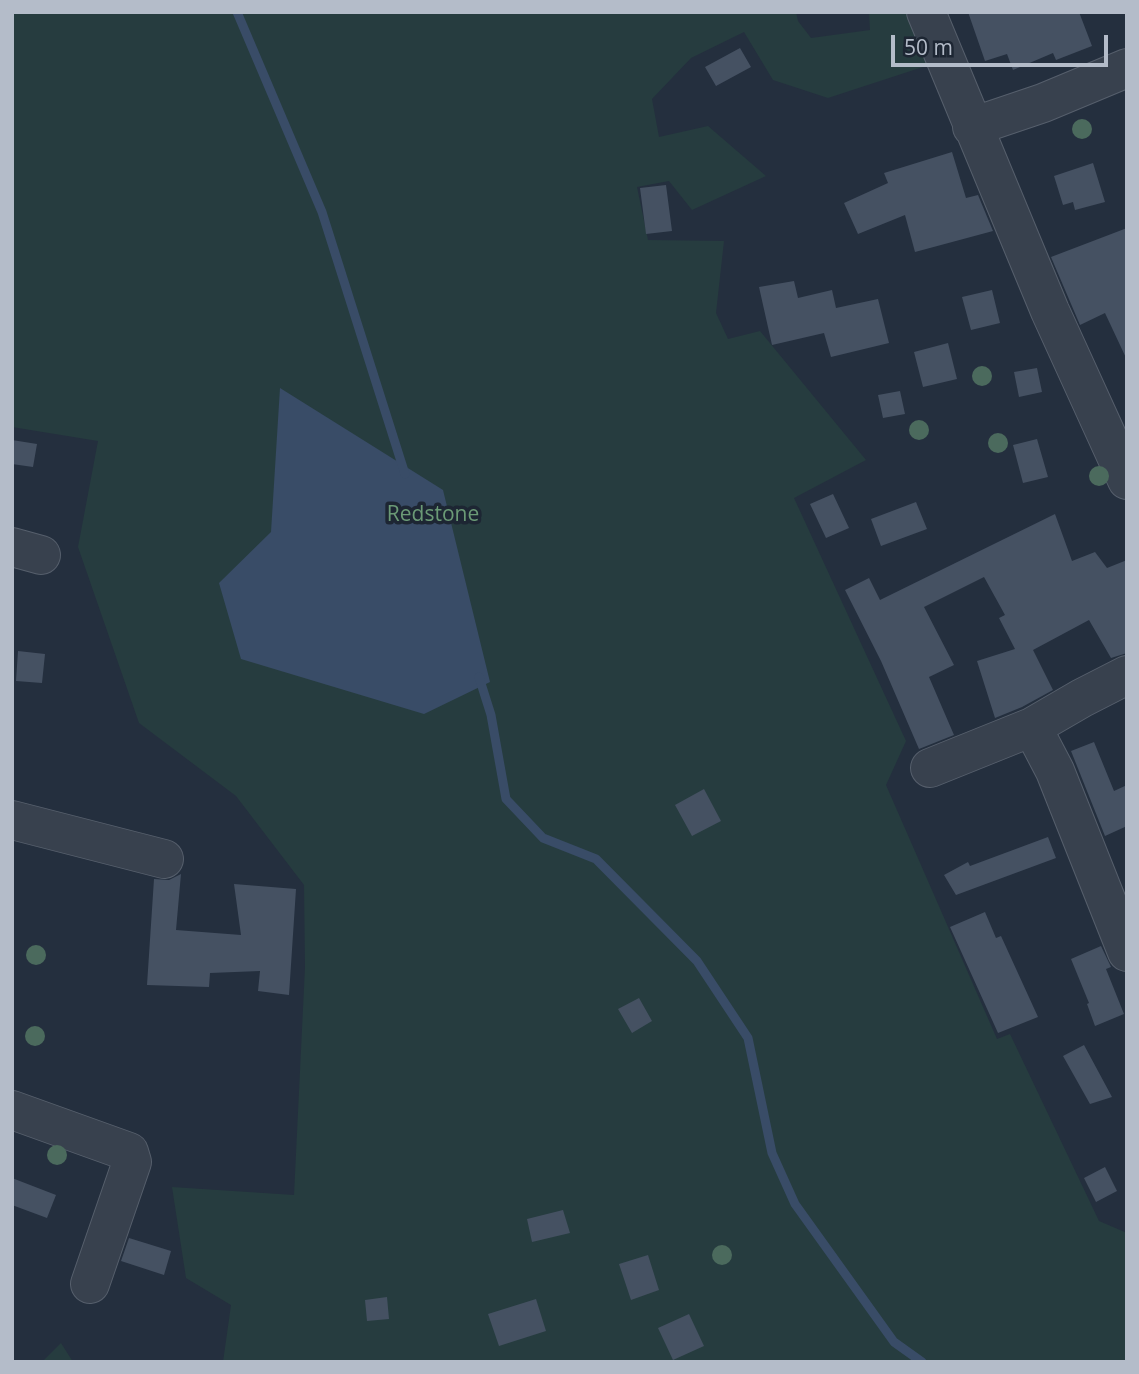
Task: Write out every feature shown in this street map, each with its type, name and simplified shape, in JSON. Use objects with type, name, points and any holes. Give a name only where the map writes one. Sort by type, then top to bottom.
[{"type":"street","points":[[926,12],[1050,311],[1127,480]]},
{"type":"street","points":[[972,127],[1043,103],[1127,68]]},
{"type":"street","points":[[930,768],[1032,727],[1127,675]]},
{"type":"street","points":[[1032,727],[1055,771],[1127,952]]},
{"type":"street","points":[[12,820],[164,859]]},
{"type":"street","points":[[12,1110],[130,1152],[132,1162],[90,1284]]},
{"type":"green space","name":"Redstone","points":[[12,12],[796,12],[798,21],[811,38],[870,30],[869,12],[922,12],[931,35],[926,66],[828,98],[773,80],[744,32],[691,58],[652,99],[659,137],[708,126],[766,176],[692,210],[669,181],[637,187],[648,240],[724,241],[716,313],[728,339],[760,331],[866,460],[794,498],[906,741],[886,785],[997,1039],[1010,1034],[1099,1221],[1127,1233],[1127,1362],[223,1362],[231,1305],[186,1278],[172,1187],[294,1195],[305,967],[304,885],[236,796],[139,723],[78,547],[98,441],[12,427]]},
{"type":"green space","points":[[61,1343],[73,1362],[42,1362]]},
{"type":"water","points":[[280,388],[443,490],[490,682],[424,714],[241,659],[219,583],[271,532]]},
{"type":"building","points":[[968,12],[1079,12],[1092,46],[1056,60],[1053,53],[1013,70],[1007,54],[985,61]]},
{"type":"building","points":[[740,48],[751,67],[716,86],[705,67]]},
{"type":"building","points":[[952,152],[966,198],[978,195],[993,231],[915,252],[905,215],[858,234],[844,203],[888,183],[884,173]]},
{"type":"building","points":[[1093,163],[1105,202],[1075,210],[1073,202],[1063,205],[1054,176]]},
{"type":"building","points":[[666,185],[672,231],[646,234],[640,188]]},
{"type":"building","points":[[1127,228],[1127,360],[1105,313],[1080,325],[1051,257]]},
{"type":"building","points":[[794,281],[798,298],[832,290],[836,308],[878,299],[889,343],[831,357],[824,333],[772,345],[759,287]]},
{"type":"building","points":[[992,290],[1000,323],[971,330],[962,297]]},
{"type":"building","points":[[948,343],[957,379],[923,387],[914,352]]},
{"type":"building","points":[[1037,368],[1042,392],[1019,397],[1014,372]]},
{"type":"building","points":[[900,391],[905,414],[883,418],[878,395]]},
{"type":"building","points":[[1037,439],[1048,477],[1023,483],[1013,445]]},
{"type":"building","points":[[12,440],[37,444],[33,467],[12,464]]},
{"type":"building","points":[[833,494],[849,528],[826,538],[810,504]]},
{"type":"building","points":[[916,502],[927,529],[881,546],[871,519]]},
{"type":"building","points":[[1055,514],[1072,561],[1095,552],[1107,568],[1127,560],[1127,653],[1111,658],[1089,620],[1033,650],[1053,690],[995,718],[977,661],[1015,649],[999,618],[1005,615],[984,577],[924,607],[954,665],[929,677],[954,735],[919,749],[881,661],[845,590],[869,578],[880,600]]},
{"type":"building","points":[[18,651],[45,654],[42,683],[16,681]]},
{"type":"building","points":[[1094,742],[1114,791],[1127,785],[1127,826],[1105,836],[1071,751]]},
{"type":"building","points":[[704,789],[721,821],[692,836],[675,805]]},
{"type":"building","points":[[1048,837],[1056,858],[956,895],[944,875],[968,862],[970,866]]},
{"type":"building","points":[[181,874],[176,930],[241,935],[234,884],[296,889],[289,995],[258,991],[260,971],[210,973],[209,987],[147,985],[154,879],[169,880]]},
{"type":"building","points":[[985,912],[996,938],[1001,936],[1038,1017],[998,1033],[950,927]]},
{"type":"building","points":[[1101,946],[1111,967],[1106,969],[1124,1014],[1095,1026],[1087,1004],[1089,1003],[1071,959]]},
{"type":"building","points":[[639,998],[652,1021],[632,1033],[618,1009]]},
{"type":"building","points":[[1084,1045],[1112,1097],[1090,1104],[1063,1056]]},
{"type":"building","points":[[1105,1167],[1117,1191],[1096,1202],[1084,1178]]},
{"type":"building","points":[[12,1178],[56,1195],[47,1218],[12,1205]]},
{"type":"building","points":[[563,1210],[570,1233],[532,1242],[527,1219]]},
{"type":"building","points":[[129,1238],[171,1251],[164,1275],[121,1261]]},
{"type":"building","points":[[648,1255],[659,1290],[631,1300],[619,1264]]},
{"type":"building","points":[[387,1297],[389,1319],[367,1321],[365,1300]]},
{"type":"building","points":[[536,1299],[546,1331],[499,1346],[488,1314]]},
{"type":"building","points":[[689,1314],[704,1346],[673,1360],[658,1328]]},
{"type":"waterway","points":[[237,12],[322,212],[405,474]]},
{"type":"waterway","points":[[479,677],[491,715],[506,799],[543,838],[596,859],[697,961],[748,1038],[772,1153],[795,1204],[894,1342],[922,1362]]}]
